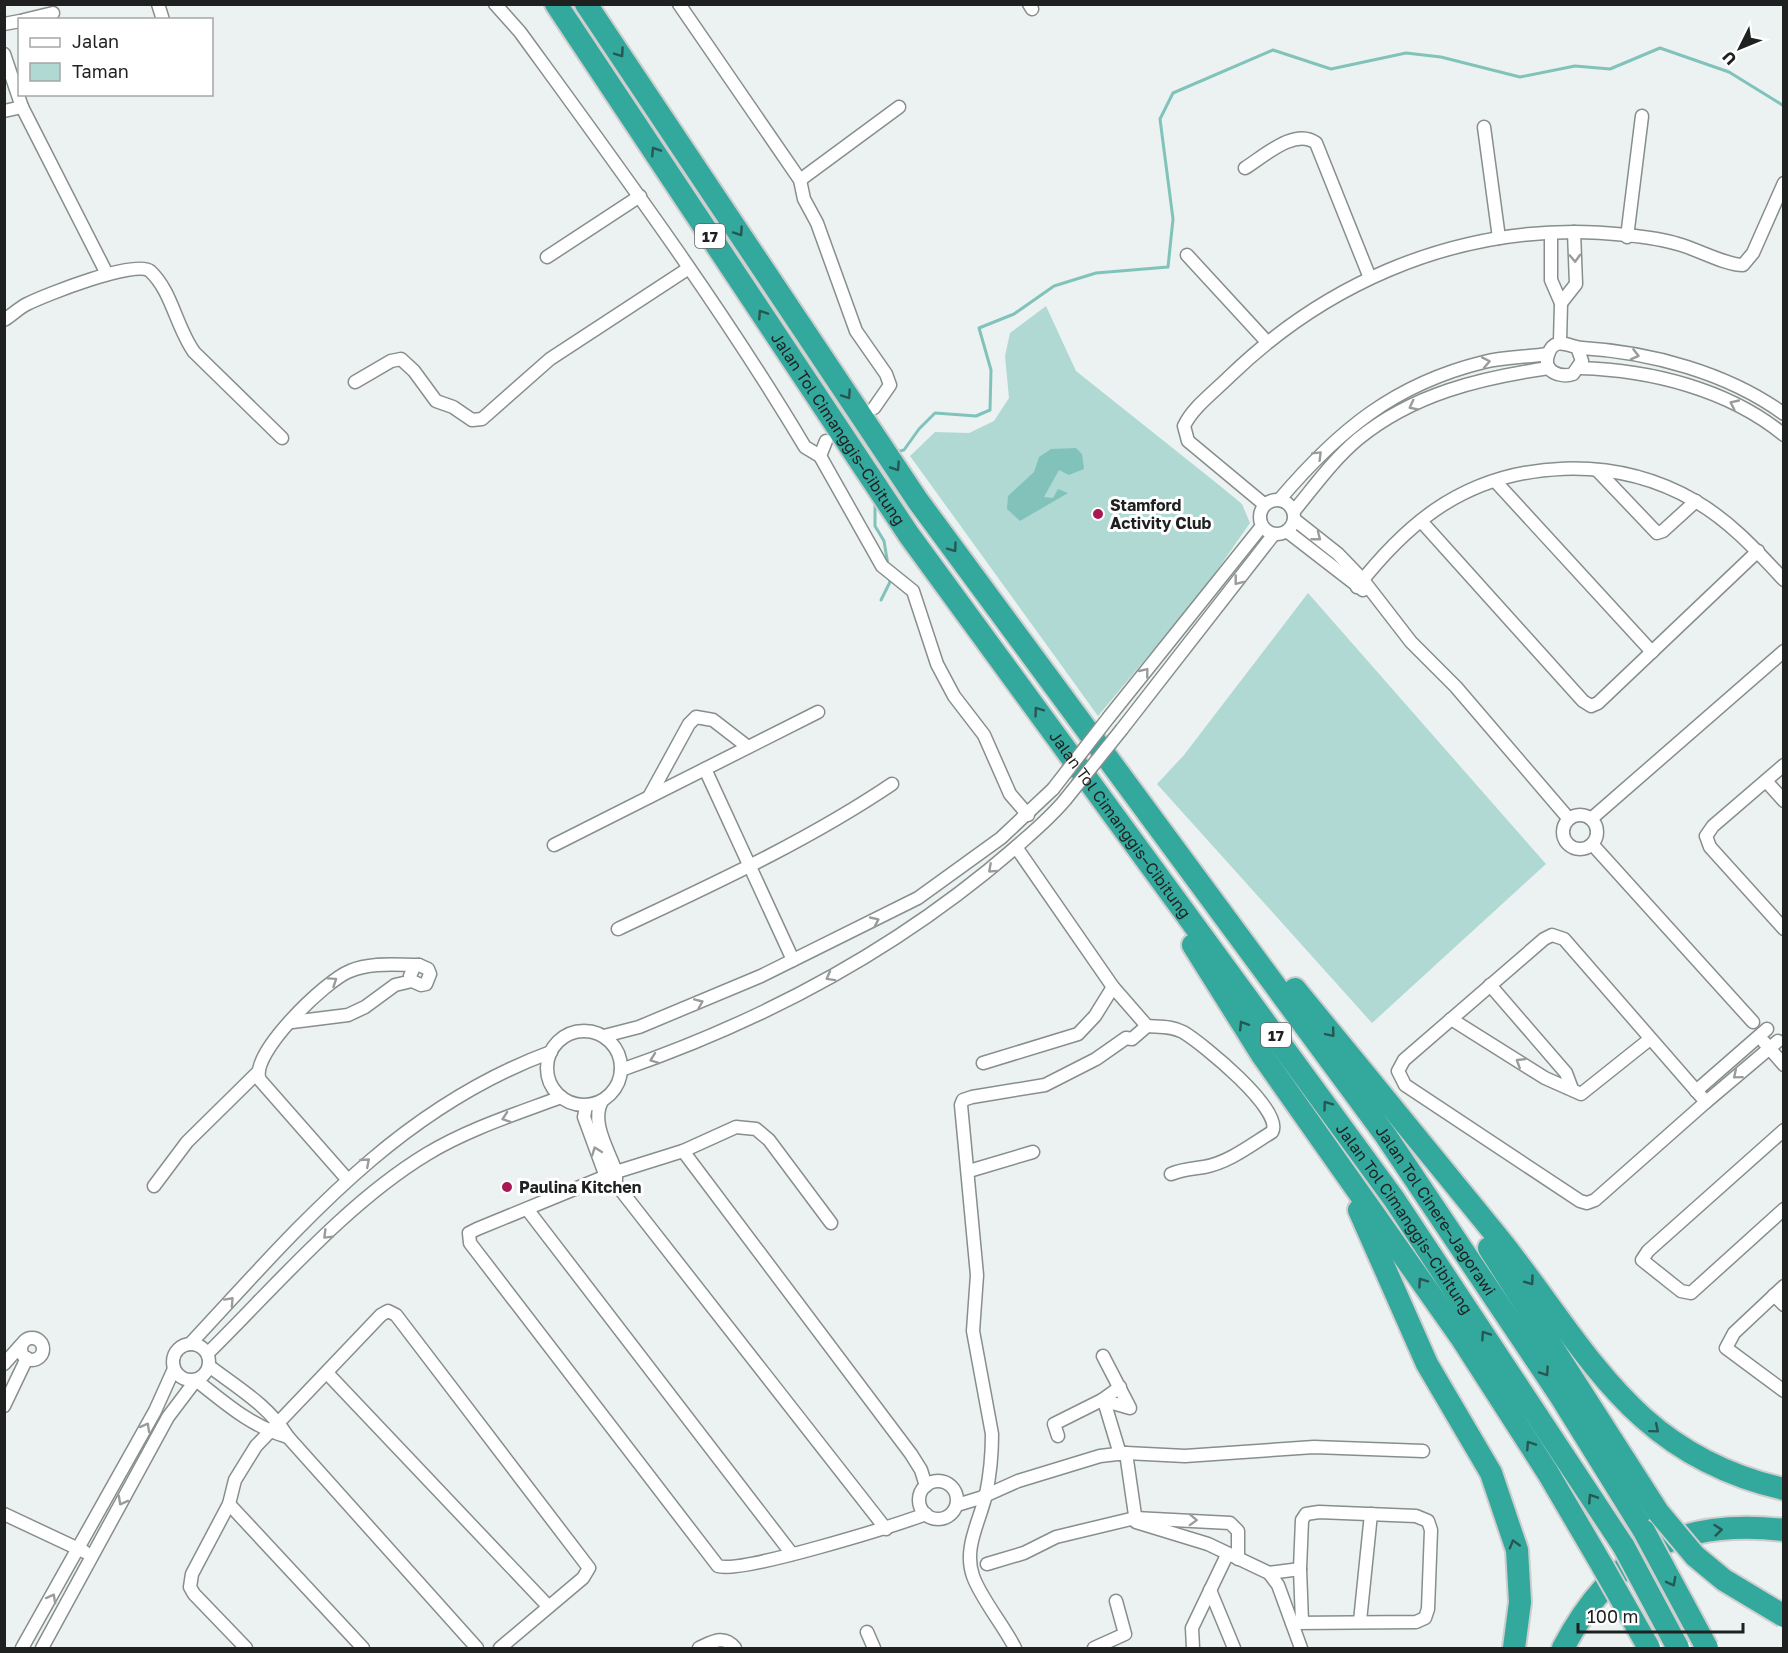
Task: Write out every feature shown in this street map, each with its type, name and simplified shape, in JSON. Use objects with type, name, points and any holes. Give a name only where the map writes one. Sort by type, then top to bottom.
[{"type":"highway","name":"Jalan Tol Cimanggis–Cibitung","points":[[556,4],[909,535],[1394,1199],[1624,1547],[1678,1648]]},
{"type":"highway","name":"Jalan Tol Cimanggis–Cibitung","points":[[586,4],[918,501],[1134,794]]},
{"type":"highway","points":[[1092,786],[1262,1054],[1462,1339],[1548,1473],[1649,1648]]},
{"type":"highway","points":[[1134,794],[1430,1152],[1504,1245],[1582,1353],[1619,1397],[1661,1435],[1711,1464],[1763,1484],[1784,1489]]},
{"type":"highway","name":"Jalan Tol Cinere–Jagorawi","points":[[1134,794],[1386,1136],[1559,1394],[1644,1531],[1707,1648]]},
{"type":"highway","points":[[1430,1152],[1658,1512],[1695,1556],[1724,1580],[1784,1616]]},
{"type":"highway","points":[[1336,1160],[1427,1364],[1491,1473],[1517,1550],[1520,1602],[1514,1648]]},
{"type":"highway","points":[[1563,1648],[1581,1614],[1618,1572],[1655,1546],[1710,1530],[1752,1527],[1784,1530]]},
{"type":"street","points":[[495,4],[520,32],[640,196],[752,358],[805,447],[820,456],[889,573],[913,591],[926,639],[954,696],[984,735],[1010,794],[1028,815]]},
{"type":"street","points":[[679,4],[800,180],[804,199],[817,223],[856,331],[886,374],[890,385],[874,408]]},
{"type":"street","points":[[32,18],[53,13]]},
{"type":"street","points":[[4,54],[18,95]]},
{"type":"street","points":[[18,96],[107,274]]},
{"type":"street","points":[[4,111],[22,107]]},
{"type":"street","points":[[800,180],[899,107]]},
{"type":"street","points":[[1627,237],[1642,116]]},
{"type":"street","points":[[1484,127],[1499,238]]},
{"type":"street","points":[[1245,168],[1299,138],[1310,139],[1316,143],[1370,278]]},
{"type":"street","points":[[1265,505],[1188,441],[1183,430],[1192,414],[1267,342],[1311,312],[1370,278],[1437,251],[1499,238],[1574,232],[1627,237],[1670,242],[1743,265],[1753,253],[1784,183]]},
{"type":"street","points":[[547,257],[640,196]]},
{"type":"street","points":[[1561,303],[1576,284],[1574,232]]},
{"type":"street","points":[[1551,234],[1551,280],[1561,303],[1560,342]]},
{"type":"street","points":[[1186,255],[1267,342]]},
{"type":"street","points":[[4,320],[26,304],[107,274],[142,267],[149,270],[163,287],[183,337],[194,352],[282,438]]},
{"type":"street","points":[[355,382],[391,361],[401,359],[414,371],[436,401],[453,407],[472,420],[482,419],[550,359],[689,268]]},
{"type":"street","points":[[1784,414],[1753,396],[1706,375],[1624,352],[1577,347],[1560,342],[1552,347],[1548,354],[1549,368],[1564,377],[1580,368],[1638,372],[1687,386],[1736,405],[1784,435]]},
{"type":"street","points":[[1577,347],[1581,354],[1580,368]]},
{"type":"street","points":[[1548,354],[1486,362],[1445,374],[1406,391],[1368,414],[1334,440],[1280,500],[1265,505],[1260,515],[1262,526],[1274,534],[1288,532],[1360,583],[1374,596],[1411,642],[1456,687],[1569,819]]},
{"type":"street","points":[[1288,532],[1294,516],[1344,452],[1377,425],[1452,387],[1492,376],[1549,368]]},
{"type":"street","points":[[820,456],[826,441]]},
{"type":"street","points":[[1360,583],[1421,521],[1459,496],[1496,482],[1542,470],[1597,470],[1639,477],[1696,501],[1758,551],[1784,580]]},
{"type":"street","points":[[1597,470],[1657,532],[1663,531],[1696,501]]},
{"type":"street","points":[[1496,482],[1652,652]]},
{"type":"street","points":[[1280,500],[1288,504],[1294,516],[1338,554],[1360,583]]},
{"type":"street","points":[[1421,521],[1587,704],[1598,703],[1758,551]]},
{"type":"street","points":[[604,1036],[616,1050],[621,1070],[618,1084],[611,1095],[602,1101],[586,1106],[573,1104],[561,1097],[548,1076],[551,1052],[559,1041],[571,1034],[584,1031],[604,1036],[639,1027],[687,1008],[793,960],[931,891],[1028,815],[1053,789],[1262,526]]},
{"type":"street","points":[[621,1070],[703,1040],[803,994],[944,907],[988,873],[1047,820],[1065,800],[1274,534]]},
{"type":"street","points":[[1591,819],[1784,651]]},
{"type":"street","points":[[554,845],[818,712]]},
{"type":"street","points":[[649,797],[689,724],[696,717],[712,720],[748,747]]},
{"type":"street","points":[[1784,765],[1713,826],[1706,837],[1706,842],[1784,929]]},
{"type":"street","points":[[705,769],[793,960]]},
{"type":"street","points":[[1766,781],[1784,801]]},
{"type":"street","points":[[618,929],[751,866],[850,811],[892,784]]},
{"type":"street","points":[[1580,815],[1591,819],[1598,831],[1592,844],[1584,848],[1570,845],[1564,832],[1569,819],[1580,815]]},
{"type":"street","points":[[1592,844],[1763,1033],[1777,1045],[1784,1065]]},
{"type":"street","points":[[1016,847],[1113,987],[1147,1026]]},
{"type":"street","points":[[1706,1102],[1564,939],[1558,936],[1544,939],[1404,1060],[1398,1071],[1405,1085],[1580,1201],[1587,1203],[1595,1200],[1706,1102],[1777,1045]]},
{"type":"street","points":[[393,965],[395,984]]},
{"type":"street","points":[[412,981],[410,971],[419,965]]},
{"type":"street","points":[[154,1186],[194,1134],[257,1073],[260,1062],[282,1030],[292,1022],[316,993],[343,974],[366,966],[419,965],[428,969],[429,979],[421,986],[412,981],[395,984],[365,1007],[348,1015],[292,1022]]},
{"type":"street","points":[[1490,985],[1566,1073],[1572,1089]]},
{"type":"street","points":[[982,1063],[1078,1034],[1113,987]]},
{"type":"street","points":[[1451,1019],[1545,1078],[1581,1094],[1650,1039]]},
{"type":"street","points":[[1015,1648],[978,1587],[971,1569],[974,1532],[986,1496],[992,1434],[973,1331],[977,1275],[969,1171],[961,1108],[963,1100],[1037,1088],[1056,1081],[1126,1038],[1132,1039],[1147,1026],[1169,1027],[1184,1032],[1244,1082],[1269,1112],[1275,1125],[1272,1132],[1235,1155],[1203,1167],[1190,1167],[1171,1174]]},
{"type":"street","points":[[1696,1091],[1763,1033]]},
{"type":"street","points":[[22,1648],[155,1411],[173,1371],[172,1361],[175,1352],[190,1344],[321,1203],[390,1142],[441,1106],[511,1067],[551,1052]]},
{"type":"street","points":[[257,1073],[260,1080],[347,1179]]},
{"type":"street","points":[[42,1648],[168,1417],[208,1366],[208,1353],[345,1217],[406,1167],[466,1134],[561,1097]]},
{"type":"street","points":[[602,1101],[596,1111],[597,1121],[613,1178]]},
{"type":"street","points":[[586,1106],[584,1117],[613,1178],[886,1529]]},
{"type":"street","points":[[831,1224],[776,1148],[756,1129],[736,1127],[683,1151],[527,1209],[468,1235],[470,1244],[712,1561],[725,1568],[731,1568],[886,1529],[926,1514]]},
{"type":"street","points":[[1784,1130],[1647,1251],[1642,1260],[1681,1292],[1690,1293],[1784,1209]]},
{"type":"street","points":[[683,1151],[911,1454],[921,1470],[926,1486]]},
{"type":"street","points":[[969,1171],[1034,1152]]},
{"type":"street","points":[[527,1209],[792,1554]]},
{"type":"street","points":[[1784,1286],[1734,1332],[1726,1348],[1784,1391]]},
{"type":"street","points":[[1774,1295],[1784,1305]]},
{"type":"street","points":[[246,1648],[190,1587],[192,1574],[229,1504],[236,1480],[256,1446],[381,1315],[388,1311],[396,1315],[588,1564],[587,1574],[500,1648]]},
{"type":"street","points":[[19,1376],[4,1364],[21,1345],[26,1340],[33,1338],[42,1345],[40,1356],[34,1359],[27,1358],[22,1353],[21,1345]]},
{"type":"street","points":[[190,1344],[208,1353]]},
{"type":"street","points":[[1103,1356],[1130,1408],[1103,1401]]},
{"type":"street","points":[[4,1406],[27,1358]]},
{"type":"street","points":[[208,1366],[253,1397],[278,1421],[288,1437],[477,1648]]},
{"type":"street","points":[[173,1371],[182,1378],[196,1380],[242,1416],[268,1431],[288,1437]]},
{"type":"street","points":[[327,1373],[548,1606]]},
{"type":"street","points":[[1058,1436],[1054,1424],[1103,1401],[1120,1387]]},
{"type":"street","points":[[1103,1401],[1123,1454],[1135,1518],[1138,1523],[1180,1534],[1269,1573],[1278,1585],[1297,1622]]},
{"type":"street","points":[[957,1504],[986,1496],[1018,1481],[1100,1456],[1123,1454],[1185,1456],[1314,1447],[1423,1451]]},
{"type":"street","points":[[938,1481],[945,1482],[955,1491],[957,1504],[950,1515],[944,1518],[931,1518],[926,1514],[920,1497],[926,1486],[938,1481]]},
{"type":"street","points":[[229,1504],[363,1648]]},
{"type":"street","points":[[1297,1622],[1416,1622],[1425,1618],[1428,1609],[1430,1523],[1416,1516],[1319,1512],[1306,1514],[1302,1520],[1297,1622],[1301,1648]]},
{"type":"street","points":[[4,1514],[92,1557]]},
{"type":"street","points":[[1360,1621],[1371,1514]]},
{"type":"street","points":[[987,1564],[1016,1556],[1056,1538],[1135,1518],[1230,1523],[1238,1531],[1232,1557],[1210,1590],[1192,1628],[1193,1648]]},
{"type":"street","points":[[1269,1573],[1300,1569]]},
{"type":"street","points":[[1210,1590],[1234,1648]]},
{"type":"street","points":[[1094,1648],[1125,1634],[1116,1601]]},
{"type":"street","points":[[867,1632],[874,1648]]},
{"type":"street","points":[[699,1648],[726,1640],[735,1648]]},
{"type":"green space","name":"Stamford Activity Club","points":[[1046,306],[1076,371],[1242,504],[1250,523],[1204,589],[1098,716],[910,456],[935,432],[969,433],[994,421],[1009,398],[1005,356],[1010,333]]},
{"type":"green space","points":[[1308,593],[1546,864],[1372,1023],[1157,784],[1184,755]]},
{"type":"shaded area","points":[[1076,448],[1082,454],[1084,469],[1069,475],[1059,470],[1044,497],[1053,498],[1058,489],[1068,493],[1020,521],[1007,509],[1008,496],[1034,472],[1039,457],[1051,449]]},
{"type":"waterway","points":[[896,452],[904,450],[919,429],[935,413],[976,416],[990,410],[991,370],[979,328],[1014,314],[1054,286],[1096,273],[1168,267],[1173,219],[1160,119],[1173,93],[1273,50],[1331,69],[1406,53],[1441,57],[1520,77],[1575,66],[1610,69],[1660,48],[1729,72],[1784,106]]},
{"type":"waterway","points":[[875,502],[875,526],[884,541],[888,565]]},
{"type":"waterway","points":[[881,600],[890,582],[889,577]]},
{"type":"place","name":"Stamford Activity Club","points":[[1098,514]]},
{"type":"place","name":"Paulina Kitchen","points":[[507,1187]]}]
